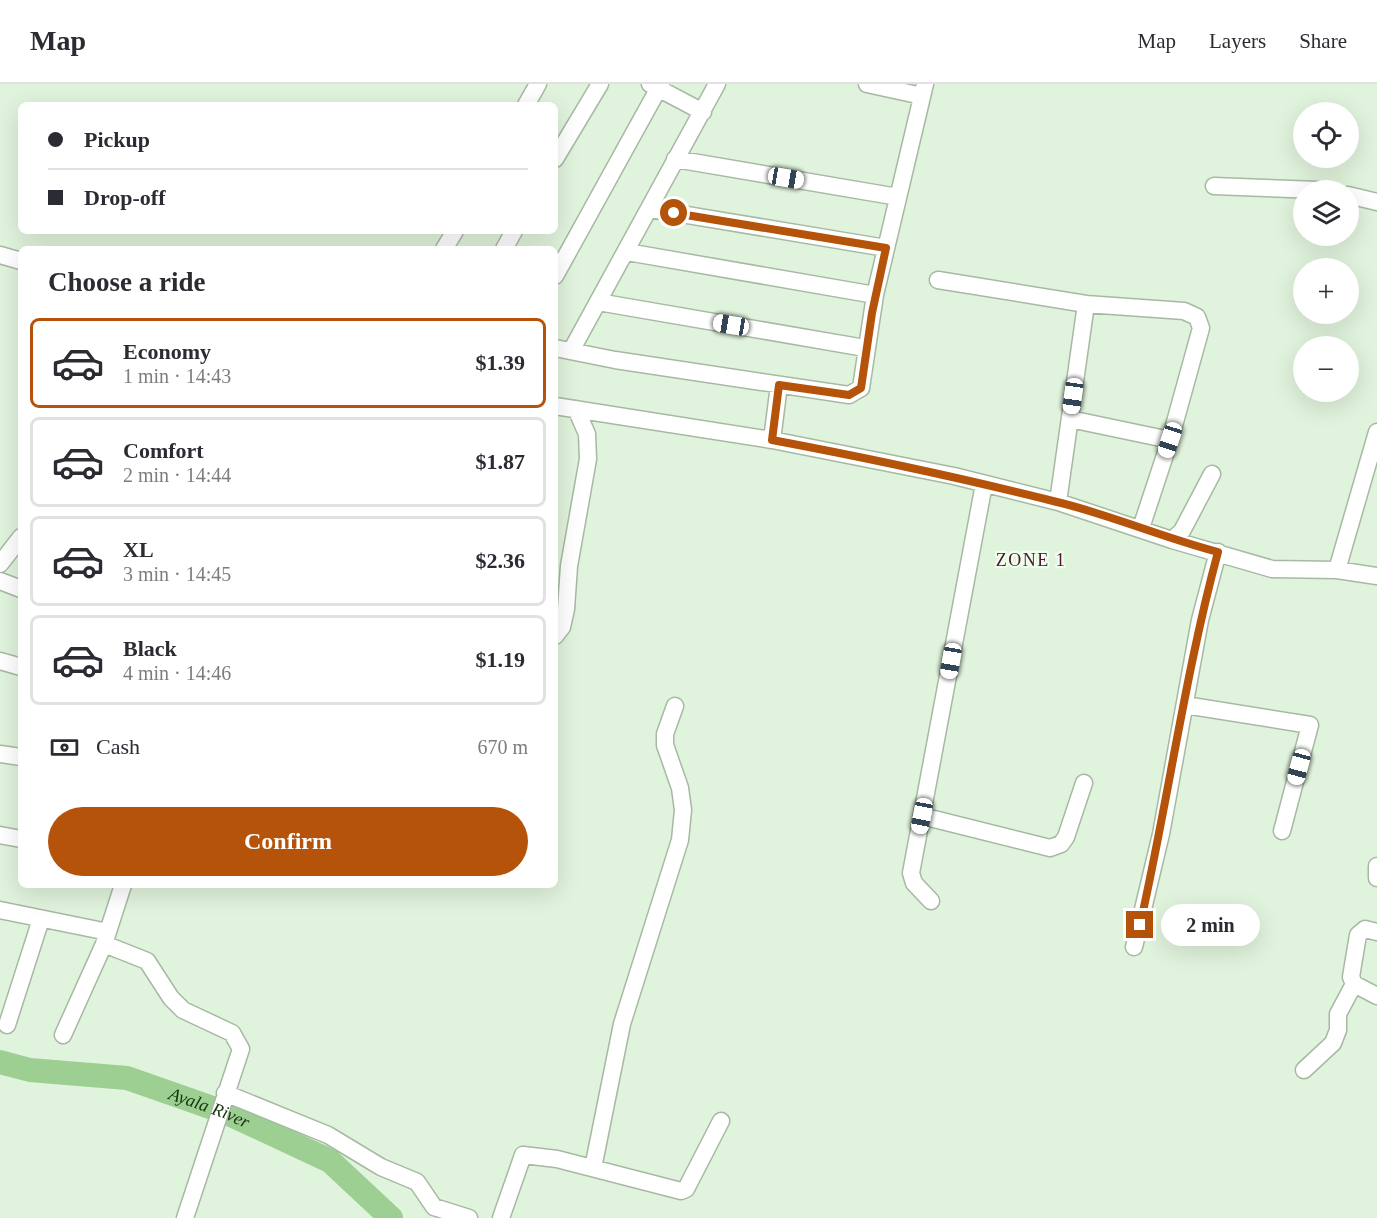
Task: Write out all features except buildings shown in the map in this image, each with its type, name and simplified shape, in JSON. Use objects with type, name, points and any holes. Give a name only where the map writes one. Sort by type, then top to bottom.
[{"type":"street","points":[[528,102],[538,84]]},
{"type":"street","points":[[558,154],[600,84]]},
{"type":"street","points":[[717,84],[627,252],[598,302],[563,350],[779,385],[853,394],[861,388],[865,348],[875,296],[924,90],[867,84]]},
{"type":"street","points":[[558,270],[656,85],[703,112]]},
{"type":"street","points":[[675,159],[898,197]]},
{"type":"street","points":[[1214,186],[1293,189]]},
{"type":"street","points":[[1359,198],[1377,202]]},
{"type":"street","points":[[651,209],[886,248]]},
{"type":"street","points":[[627,252],[875,296]]},
{"type":"street","points":[[0,255],[18,260]]},
{"type":"street","points":[[938,280],[1086,304],[1184,311],[1191,313],[1200,322],[1170,440],[1141,528]]},
{"type":"street","points":[[598,302],[865,348]]},
{"type":"street","points":[[1058,502],[1086,304]]},
{"type":"street","points":[[772,440],[779,385]]},
{"type":"street","points":[[558,406],[772,440],[884,461],[1058,502],[1172,540],[1272,569],[1337,570],[1377,576]]},
{"type":"street","points":[[558,632],[562,627],[566,609],[569,566],[588,459],[587,434],[576,409]]},
{"type":"street","points":[[1070,419],[1170,440]]},
{"type":"street","points":[[1337,570],[1377,432]]},
{"type":"street","points":[[1172,540],[1182,531],[1198,505],[1212,474]]},
{"type":"street","points":[[931,901],[915,883],[911,873],[984,484]]},
{"type":"street","points":[[0,564],[18,541]]},
{"type":"street","points":[[1134,947],[1161,834],[1200,620],[1218,552]]},
{"type":"street","points":[[0,582],[18,588]]},
{"type":"street","points":[[0,661],[18,666]]},
{"type":"street","points":[[1185,705],[1310,725],[1282,831]]},
{"type":"street","points":[[592,1168],[622,1024],[680,840],[683,810],[680,788],[665,745],[665,734],[675,706]]},
{"type":"street","points":[[0,753],[18,756]]},
{"type":"street","points":[[922,816],[1050,848],[1061,843],[1066,837],[1084,783]]},
{"type":"street","points":[[0,835],[18,838]]},
{"type":"street","points":[[1377,866],[1377,878]]},
{"type":"street","points":[[63,1035],[106,938],[122,888]]},
{"type":"street","points":[[0,910],[106,938],[147,961],[171,998],[183,1010],[232,1034],[238,1040],[241,1049],[186,1218]]},
{"type":"street","points":[[8,1025],[41,919]]},
{"type":"street","points":[[1377,932],[1365,929],[1358,935],[1351,977],[1354,984],[1377,996]]},
{"type":"street","points":[[1304,1070],[1333,1043],[1338,1030],[1338,1014],[1354,984]]},
{"type":"street","points":[[224,1096],[328,1135],[374,1163],[417,1182],[434,1206],[469,1218]]},
{"type":"street","points":[[501,1218],[523,1155],[557,1159],[681,1191],[686,1189],[721,1121]]},
{"type":"waterway","name":"Ayala River","points":[[0,1062],[30,1070],[127,1078],[227,1113],[330,1161],[391,1218]]},
{"type":"district","name":"ZONE 1","points":[[1031,560]]},
{"type":"route","points":[[674,213],[886,248],[865,348],[861,388],[849,395],[779,385],[772,440],[954,476],[1058,502],[1172,540],[1218,552],[1200,620],[1161,834],[1140,925]]}]
